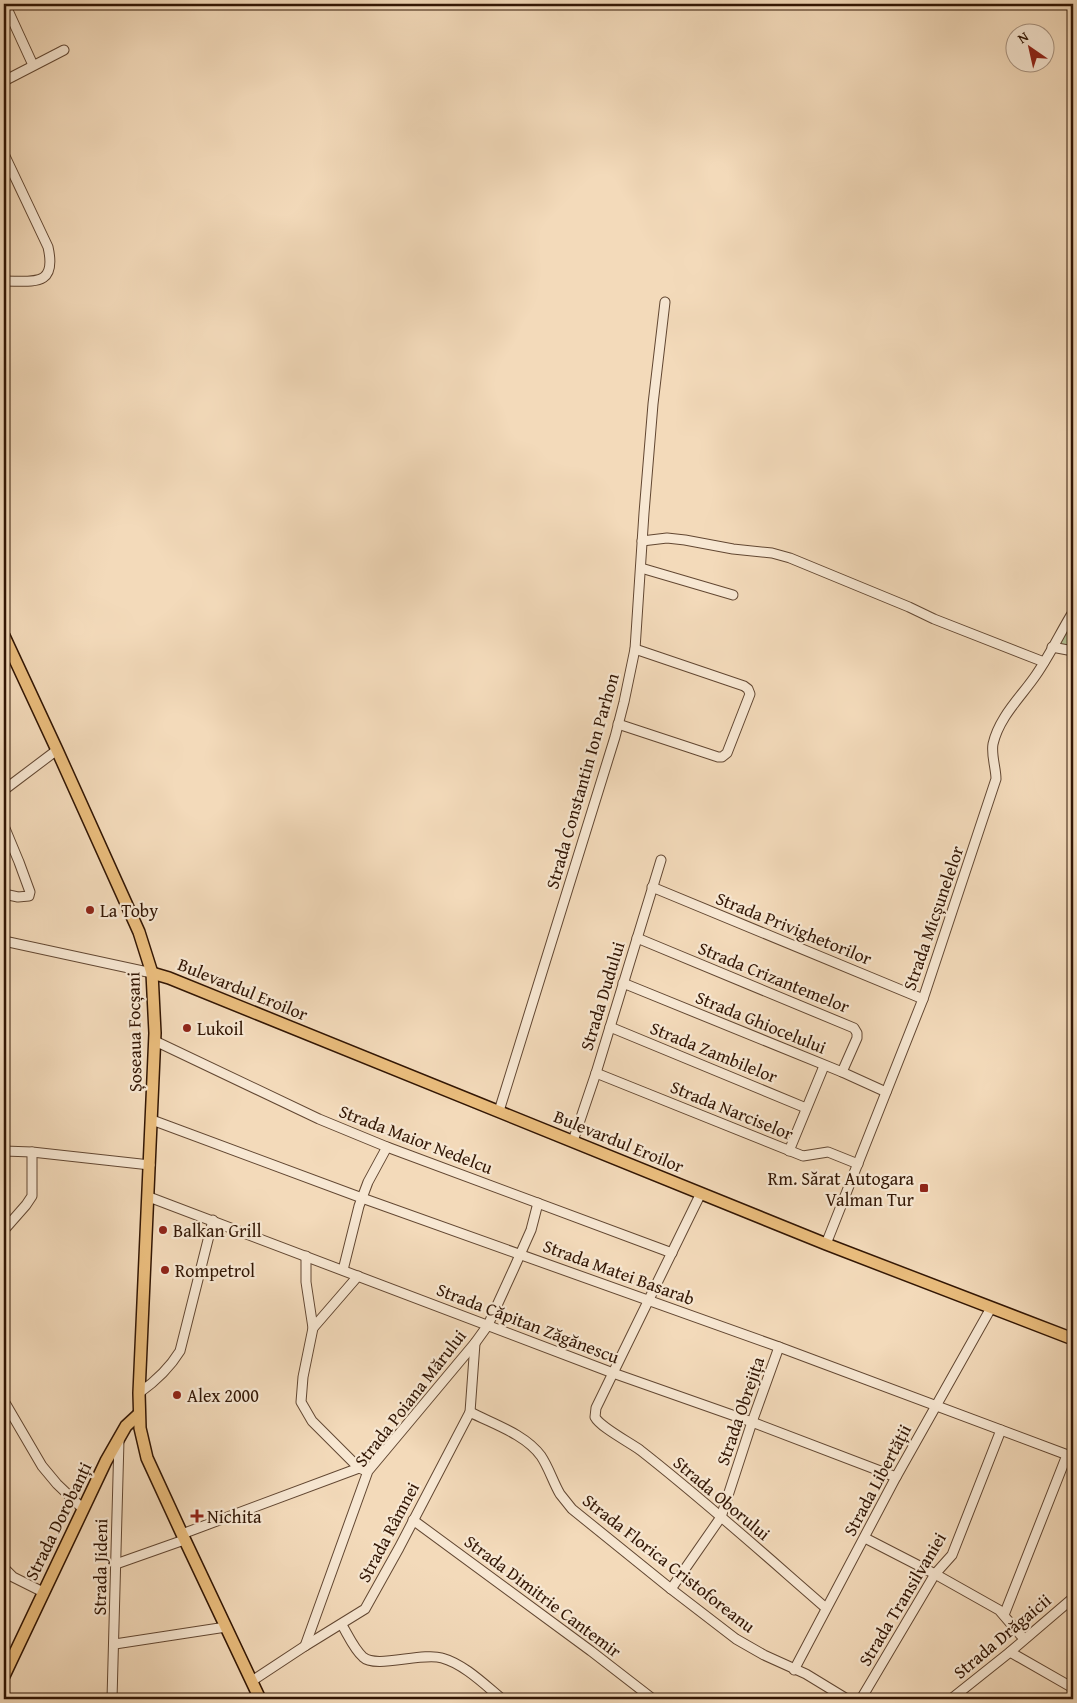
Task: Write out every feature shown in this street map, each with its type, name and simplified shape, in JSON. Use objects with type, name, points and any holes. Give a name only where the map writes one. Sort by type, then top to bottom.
[{"type":"main road","name":"Șoseaua Focșani","points":[[4,636],[129,907],[152,973],[154,994],[152,1120],[139,1393],[140,1428],[148,1458],[183,1537],[260,1699]]},
{"type":"main road","name":"Bulevardul Eroilor","points":[[152,973],[169,978],[826,1244],[1073,1339]]},
{"type":"main road","name":"Strada Dorobanți","points":[[4,1676],[82,1508],[119,1436],[139,1414]]},
{"type":"street","points":[[5,4],[33,65]]},
{"type":"street","points":[[4,81],[64,50]]},
{"type":"street","points":[[4,154],[48,247],[51,262],[46,278],[37,281],[4,280]]},
{"type":"street","name":"Strada Constantin Ion Parhon","points":[[499,1111],[618,724],[629,682],[635,649],[653,404],[665,302]]},
{"type":"street","points":[[642,541],[666,538],[676,539],[733,549],[772,553],[790,558],[934,620],[1044,662]]},
{"type":"street","points":[[640,568],[733,595]]},
{"type":"street","name":"Strada Micșunelelor","points":[[826,1244],[923,999],[996,779],[993,744],[1005,716],[1044,662],[1073,612]]},
{"type":"street","points":[[1052,647],[1073,651]]},
{"type":"street","points":[[618,724],[722,757],[727,753],[750,694],[748,688],[744,686],[635,649]]},
{"type":"street","points":[[4,790],[57,750]]},
{"type":"street","points":[[4,826],[29,886],[29,896],[24,898],[4,894]]},
{"type":"street","name":"Strada Dudului","points":[[573,1141],[596,1073],[661,860]]},
{"type":"street","name":"Strada Privighetorilor","points":[[652,887],[923,999]]},
{"type":"street","name":"Strada Crizantemelor","points":[[636,938],[854,1028],[857,1038],[842,1072]]},
{"type":"street","points":[[4,941],[152,973]]},
{"type":"street","name":"Strada Ghiocelului","points":[[623,983],[842,1072],[886,1092]]},
{"type":"street","name":"Strada Zambilelor","points":[[610,1027],[806,1108]]},
{"type":"street","name":"Strada Maior Nedelcu","points":[[154,1041],[319,1119],[672,1254]]},
{"type":"street","points":[[790,1151],[824,1066]]},
{"type":"street","name":"Strada Narciselor","points":[[596,1073],[802,1156],[828,1152],[858,1164]]},
{"type":"street","name":"Strada Matei Basarab","points":[[152,1120],[362,1198],[779,1347],[1070,1456]]},
{"type":"street","points":[[343,1270],[362,1198],[368,1182],[387,1146]]},
{"type":"street","points":[[4,1151],[32,1152],[150,1166]]},
{"type":"street","points":[[4,1230],[32,1196],[32,1152]]},
{"type":"street","points":[[613,1373],[700,1193]]},
{"type":"street","name":"Strada Căpitan Zăgănescu","points":[[149,1197],[613,1373],[752,1422],[896,1477]]},
{"type":"street","name":"Strada Poiana Mărului","points":[[305,1646],[364,1469],[475,1343],[488,1325],[531,1230],[538,1203]]},
{"type":"street","points":[[139,1393],[163,1375],[180,1351],[213,1220]]},
{"type":"street","points":[[116,1564],[364,1469],[312,1421],[303,1409],[301,1402],[303,1377],[313,1328],[306,1282],[306,1256]]},
{"type":"street","points":[[313,1328],[358,1276]]},
{"type":"street","name":"Strada Libertății","points":[[794,1670],[896,1477],[990,1308]]},
{"type":"street","name":"Strada Râmnei","points":[[252,1681],[365,1610],[470,1412],[475,1343]]},
{"type":"street","name":"Strada Obrejița","points":[[671,1589],[721,1517],[779,1347]]},
{"type":"street","name":"Strada Oborului","points":[[613,1373],[594,1413],[600,1423],[657,1464],[826,1608]]},
{"type":"street","points":[[4,1401],[42,1466],[57,1484],[82,1508]]},
{"type":"street","name":"Strada Florica Cristoforeanu","points":[[470,1412],[520,1437],[532,1447],[547,1466],[561,1495],[572,1509],[736,1639],[794,1670],[806,1674],[847,1699]]},
{"type":"street","name":"Strada Transilvaniei","points":[[861,1699],[936,1574],[952,1555],[1001,1430]]},
{"type":"street","name":"Strada Jideni","points":[[112,1699],[119,1436]]},
{"type":"street","points":[[1004,1615],[1070,1456]]},
{"type":"street","name":"Strada Dimitrie Cantemir","points":[[413,1520],[591,1650],[654,1699]]},
{"type":"street","points":[[864,1538],[936,1574],[1004,1615],[1024,1639]]},
{"type":"street","points":[[4,1568],[13,1576],[43,1592]]},
{"type":"street","name":"Strada Drăgaicii","points":[[951,1699],[1073,1598]]},
{"type":"street","points":[[342,1625],[359,1654],[368,1661],[379,1662],[426,1656],[444,1658],[477,1679],[502,1699]]},
{"type":"street","points":[[114,1644],[226,1627]]},
{"type":"street","points":[[1010,1652],[1073,1688]]},
{"type":"green space","points":[[1073,612],[1073,651],[1052,647]]},
{"type":"place","name":"La Toby","points":[[90,910]]},
{"type":"place","name":"Lukoil","points":[[187,1028]]},
{"type":"place","name":"Rm. Sărat Autogara Valman Tur","points":[[924,1188]]},
{"type":"place","name":"Balkan Grill","points":[[163,1230]]},
{"type":"place","name":"Rompetrol","points":[[165,1270]]},
{"type":"place","name":"Alex 2000","points":[[177,1395]]},
{"type":"place","name":"Nichita","points":[[197,1516]]}]
